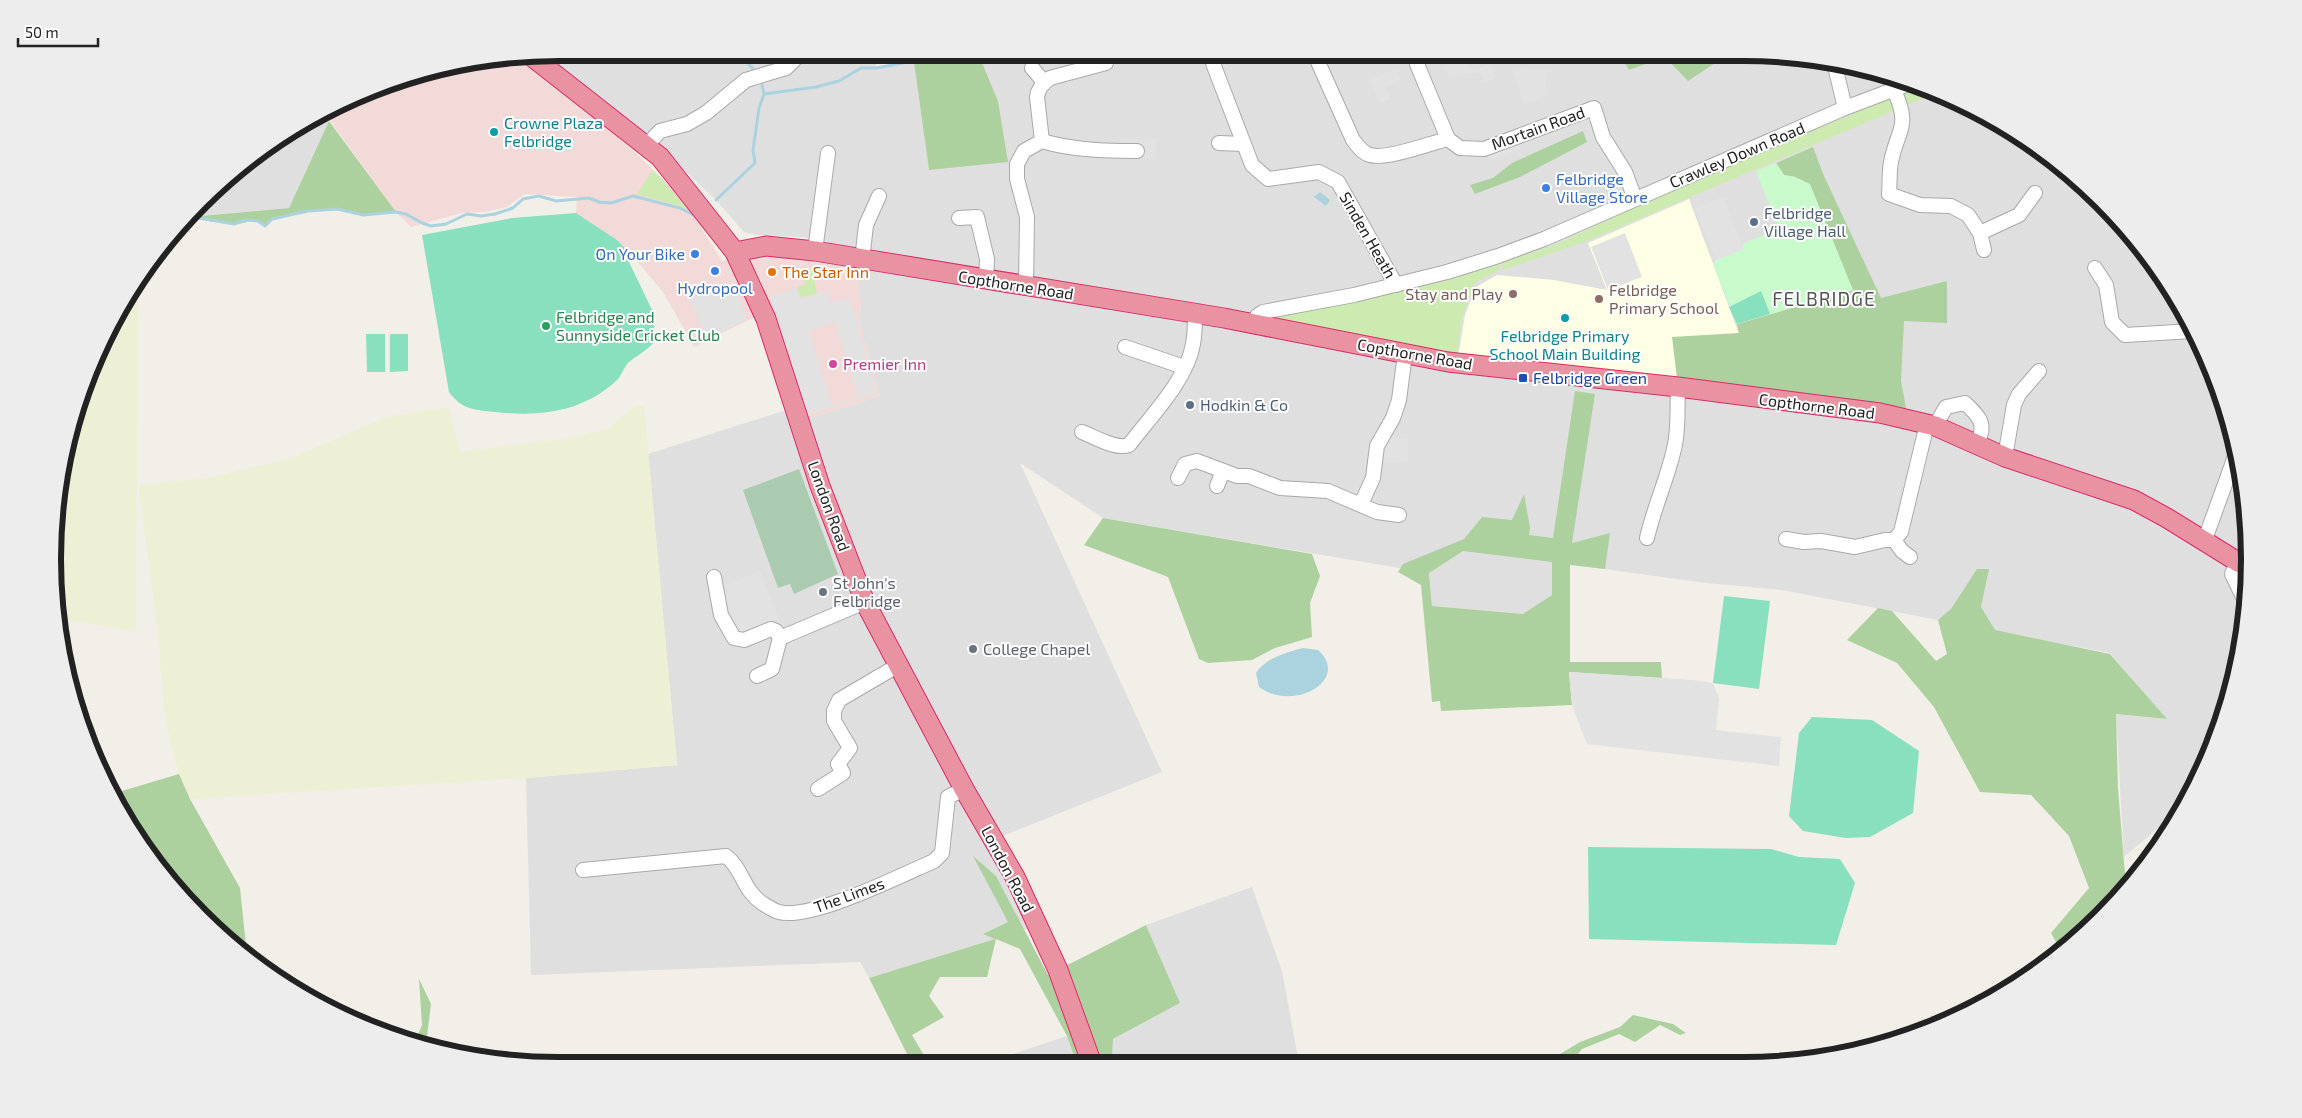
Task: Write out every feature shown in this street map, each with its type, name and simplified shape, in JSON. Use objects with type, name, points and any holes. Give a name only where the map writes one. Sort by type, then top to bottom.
[{"type":"highway","name":"London Road","points":[[545,61],[647,145],[666,164],[734,252],[766,319],[820,486],[865,602],[897,666],[1023,893],[1058,970],[1089,1057]]},
{"type":"highway","name":"Copthorne Road","points":[[734,252],[766,246],[815,251],[1026,287],[1196,313],[1448,362],[1678,387],[1880,413],[1931,425],[2005,457],[2134,500],[2241,563]]},
{"type":"street","points":[[647,145],[660,131],[687,124],[706,113],[746,80],[786,68],[793,61]]},
{"type":"street","name":"Sinden Heath","points":[[1212,61],[1252,165],[1268,179],[1319,172],[1338,182],[1396,285]]},
{"type":"street","points":[[1318,61],[1353,140],[1362,152],[1372,156],[1391,154],[1448,139],[1417,61]]},
{"type":"street","points":[[1042,141],[1037,97],[1044,82],[1050,78],[1106,63]]},
{"type":"street","points":[[1032,68],[1044,82]]},
{"type":"street","points":[[1836,70],[1845,108]]},
{"type":"street","name":"Crawley Down Road","points":[[1254,324],[1257,316],[1263,312],[1396,285],[1471,264],[1534,243],[1845,108],[1901,87]]},
{"type":"street","points":[[1894,90],[1904,117],[1900,138],[1891,162],[1889,194],[1920,205],[1951,206],[1968,216],[1980,233],[1984,250]]},
{"type":"street","name":"Mortain Road","points":[[1448,139],[1460,148],[1484,149],[1594,108],[1603,137],[1625,172],[1636,199]]},
{"type":"street","points":[[1026,287],[1027,217],[1017,179],[1017,164],[1024,151],[1042,141],[1060,146],[1108,151],[1137,150]]},
{"type":"street","points":[[1219,143],[1243,144]]},
{"type":"street","points":[[815,251],[828,153]]},
{"type":"street","points":[[1980,233],[2019,215],[2035,193]]},
{"type":"street","points":[[862,260],[866,225],[879,196]]},
{"type":"street","points":[[959,218],[977,217],[987,259],[986,280]]},
{"type":"street","points":[[2095,268],[2106,285],[2112,322],[2125,335],[2185,331]]},
{"type":"street","points":[[1082,432],[1124,447],[1129,445],[1162,405],[1184,367],[1193,346],[1196,313]]},
{"type":"street","points":[[1124,347],[1184,367]]},
{"type":"street","points":[[1361,504],[1373,478],[1377,446],[1393,418],[1399,400],[1405,354]]},
{"type":"street","points":[[2005,457],[2014,405],[2019,394],[2039,371]]},
{"type":"street","points":[[1647,538],[1654,508],[1666,482],[1675,447],[1678,387]]},
{"type":"street","points":[[1786,539],[1804,542],[1822,541],[1855,547],[1885,540],[1894,540],[1901,532],[1931,425],[1946,406],[1965,403],[1980,417],[1983,433],[1977,444]]},
{"type":"street","points":[[1178,478],[1185,464],[1191,460],[1238,476],[1249,476],[1280,488],[1328,491],[1377,512],[1399,515]]},
{"type":"street","points":[[1217,486],[1223,471]]},
{"type":"street","points":[[2204,542],[2233,472]]},
{"type":"street","points":[[1894,540],[1902,551],[1910,557]]},
{"type":"street","points":[[2240,591],[2232,574],[2241,566]]},
{"type":"street","points":[[714,577],[721,615],[734,638],[744,640],[771,629],[776,631],[780,638],[772,669],[758,676]]},
{"type":"street","points":[[780,638],[865,602]]},
{"type":"street","points":[[818,789],[843,773],[838,764],[850,748],[834,720],[834,711],[839,700],[897,666]]},
{"type":"street","name":"The Limes","points":[[583,870],[726,856],[733,861],[749,893],[756,899],[780,912],[799,912],[845,900],[934,861],[942,853],[948,797],[964,788]]},
{"type":"shaded area","points":[[550,61],[877,61],[876,68],[914,63],[929,170],[998,101],[981,61],[1776,62],[1840,71],[1872,78],[1933,99],[1992,128],[2020,145],[2046,164],[2095,207],[2138,256],[2157,282],[2174,310],[2203,369],[2224,430],[2231,462],[2240,526],[2241,559],[2240,592],[2231,656],[2224,688],[2203,749],[2166,822],[2124,857],[2116,714],[2166,719],[2110,653],[1782,590],[1706,583],[1560,563],[1555,603],[1523,614],[1432,606],[1429,573],[1103,518],[1020,463],[1162,772],[993,840],[1038,926],[869,978],[860,962],[531,975],[526,778],[677,765],[648,454],[783,411],[808,419],[879,396],[859,320],[861,305],[854,248],[802,237],[756,235],[744,232],[716,200],[651,139]]},
{"type":"shaded area","points":[[1456,61],[1466,61],[1469,68],[1476,70],[1491,63],[1497,78],[1485,83],[1482,75],[1467,73],[1451,80],[1445,66]]},
{"type":"shaded area","points":[[524,62],[563,89],[641,158],[674,191],[691,212],[722,261],[789,255],[816,259],[857,271],[861,305],[859,320],[879,396],[808,419],[773,308],[694,347],[663,292],[632,255],[617,240],[576,213],[577,197],[525,194],[507,207],[485,212],[462,213],[411,227],[396,212],[329,118],[369,99],[430,78],[462,71]]},
{"type":"shaded area","points":[[1512,68],[1548,70],[1545,84],[1549,95],[1524,104]]},
{"type":"shaded area","points":[[1396,69],[1401,80],[1385,87],[1390,99],[1380,103],[1369,79]]},
{"type":"shaded area","points":[[328,119],[329,121],[289,208],[199,216],[256,164],[282,145]]},
{"type":"shaded area","points":[[1517,137],[1521,149],[1489,161],[1484,149]]},
{"type":"shaded area","points":[[1156,138],[1156,159],[1137,160],[1137,151],[1120,151],[1120,139]]},
{"type":"shaded area","points":[[1723,197],[1744,249],[1716,260],[1695,208]]},
{"type":"shaded area","name":"Felbridge Primary School","points":[[1689,199],[1763,399],[1457,363],[1465,315],[1476,287],[1497,275],[1554,280],[1607,290],[1588,243]]},
{"type":"shaded area","points":[[1625,233],[1642,277],[1608,290],[1591,247]]},
{"type":"shaded area","points":[[724,282],[730,293],[736,290],[747,319],[694,347],[688,335],[703,327],[690,300]]},
{"type":"shaded area","points":[[797,288],[800,298],[827,292],[830,303],[848,299],[855,314],[876,393],[807,415],[770,297]],"holes":[[[835,322],[858,397],[832,405],[809,331]]]},
{"type":"shaded area","points":[[138,294],[136,631],[66,620],[61,559],[62,526],[66,494],[78,430],[99,369]]},
{"type":"shaded area","points":[[644,405],[677,765],[526,778],[190,799],[179,774],[165,719],[157,626],[138,485],[207,478],[292,458],[386,417],[449,407],[460,452],[576,437],[609,428],[635,406]]},
{"type":"shaded area","points":[[1389,438],[1407,439],[1407,463],[1383,463],[1383,448]]},
{"type":"shaded area","points":[[799,469],[838,574],[794,594],[790,584],[778,588],[743,490]]},
{"type":"shaded area","points":[[760,571],[779,619],[744,634],[736,633],[724,613],[720,587]]},
{"type":"shaded area","points":[[1569,672],[1713,683],[1719,699],[1716,730],[1781,737],[1779,766],[1587,744],[1572,705]]},
{"type":"shaded area","points":[[1252,887],[1282,971],[1298,1057],[1080,1057],[1180,1003],[1146,925]]},
{"type":"shaded area","points":[[1067,1036],[1075,1057],[1004,1057]]},
{"type":"green space","points":[[920,61],[981,61],[998,101],[1008,162],[929,170],[914,63]]},
{"type":"green space","points":[[1624,61],[1654,61],[1629,70]]},
{"type":"green space","points":[[1669,61],[1718,61],[1688,81]]},
{"type":"green space","points":[[1909,90],[1927,97],[1587,241],[1503,270],[1501,263],[1552,246],[1606,221],[1608,216]]},
{"type":"green space","points":[[329,121],[396,212],[363,215],[337,209],[308,211],[273,219],[265,226],[252,221],[230,224],[197,218],[199,216],[289,208]]},
{"type":"green space","points":[[1583,131],[1587,142],[1520,177],[1475,194],[1470,185],[1493,178],[1512,163]]},
{"type":"green space","points":[[1813,147],[1824,176],[1881,298],[1947,281],[1947,323],[1904,321],[1901,381],[1908,419],[1678,387],[1672,337],[1739,333],[1737,324],[1853,290],[1795,177],[1784,175],[1776,163]]},
{"type":"green space","points":[[1776,163],[1784,175],[1795,177],[1810,184],[1853,290],[1737,324],[1713,264],[1716,260],[1743,249],[1742,244],[1779,229],[1756,171]]},
{"type":"green space","points":[[653,170],[691,212],[680,206],[637,194]]},
{"type":"green space","name":"Felbridge and Sunnyside Cricket Club","points":[[576,213],[617,240],[632,255],[628,260],[653,312],[655,341],[649,348],[628,363],[615,382],[602,392],[574,406],[544,413],[528,414],[482,411],[464,406],[449,392],[422,235],[512,218]]},
{"type":"green space","points":[[1499,264],[1500,269],[1475,283],[1462,318],[1457,354],[1447,351],[1446,355],[1274,320],[1274,316],[1358,299]]},
{"type":"green space","points":[[812,269],[817,294],[799,298],[797,287],[805,285],[804,270]]},
{"type":"green space","points":[[1761,291],[1770,314],[1737,324],[1729,307]]},
{"type":"green space","points":[[366,334],[385,334],[385,372],[367,372]]},
{"type":"green space","points":[[390,334],[408,334],[408,371],[390,372]]},
{"type":"green space","points":[[1575,391],[1595,394],[1572,543],[1610,533],[1605,569],[1570,565],[1570,662],[1661,662],[1662,678],[1569,672],[1572,705],[1441,711],[1440,701],[1432,702],[1421,585],[1398,572],[1403,564],[1464,539],[1482,517],[1512,520],[1524,494],[1530,528],[1529,535],[1553,538]],"holes":[[[1463,551],[1552,562],[1552,595],[1523,614],[1432,606],[1429,573]]]},
{"type":"green space","points":[[1103,518],[1312,554],[1320,576],[1310,603],[1312,637],[1275,648],[1252,660],[1208,663],[1199,659],[1168,577],[1084,545]]},
{"type":"green space","points":[[1977,569],[1989,569],[1981,607],[1995,630],[2110,654],[2167,719],[2116,714],[2118,789],[2125,877],[2095,911],[2057,944],[2051,933],[2089,888],[2069,836],[2031,795],[1980,792],[1934,707],[1897,663],[1847,640],[1878,608],[1892,611],[1936,661],[1947,654],[1938,620],[1951,609]]},
{"type":"green space","points":[[1724,596],[1770,601],[1759,689],[1713,683]]},
{"type":"green space","points":[[1812,717],[1872,720],[1919,751],[1913,813],[1870,837],[1846,838],[1803,831],[1789,816],[1799,733]]},
{"type":"green space","points":[[179,774],[190,799],[240,888],[246,946],[207,911],[164,862],[145,836],[120,792]]},
{"type":"green space","points":[[1588,847],[1771,849],[1799,857],[1840,859],[1855,883],[1836,945],[1589,939]]},
{"type":"green space","points":[[973,856],[996,876],[1048,975],[1146,925],[1180,1003],[1113,1039],[1112,1057],[1074,1057],[1067,1036],[1020,949],[996,939],[987,977],[940,977],[929,996],[944,1017],[912,1035],[925,1057],[908,1057],[869,978],[995,939],[983,934],[1008,922]]},
{"type":"green space","points":[[419,979],[431,1004],[427,1039],[417,1036],[422,1025]]},
{"type":"green space","points":[[1633,1015],[1673,1024],[1686,1033],[1680,1035],[1660,1025],[1635,1042],[1619,1034],[1582,1049],[1576,1057],[1555,1057],[1580,1042],[1620,1027]]},
{"type":"water","points":[[1320,192],[1330,200],[1326,206],[1314,197]]},
{"type":"water","points":[[1303,648],[1318,650],[1326,661],[1328,672],[1323,681],[1314,689],[1302,694],[1288,696],[1273,694],[1259,687],[1256,673],[1265,663],[1277,656]]},
{"type":"waterway","points":[[746,61],[753,69]]},
{"type":"waterway","points":[[762,85],[764,94],[816,87],[839,81],[861,68],[876,68],[914,61]]},
{"type":"waterway","points":[[914,61],[934,61]]},
{"type":"waterway","points":[[716,200],[755,163],[753,150],[759,108],[764,94]]},
{"type":"waterway","points":[[197,218],[234,224],[245,220],[258,221],[265,226],[272,219],[308,211],[337,209],[363,215],[396,212],[406,214],[431,226],[446,224],[467,214],[481,216],[495,214],[513,208],[523,199],[539,196],[556,201],[589,198],[599,202],[611,203],[633,196],[680,208],[694,215]]},
{"type":"place","name":"Crowne Plaza Felbridge","points":[[494,132]]},
{"type":"place","name":"Felbridge Village Store","points":[[1546,188]]},
{"type":"place","name":"Felbridge Village Hall","points":[[1754,222]]},
{"type":"place","name":"On Your Bike","points":[[695,254]]},
{"type":"place","name":"Hydropool","points":[[715,271]]},
{"type":"place","name":"The Star Inn","points":[[772,272]]},
{"type":"place","name":"Stay and Play","points":[[1513,294]]},
{"type":"place","name":"Felbridge Primary School","points":[[1599,299]]},
{"type":"place","name":"Felbridge Primary School Main Building","points":[[1565,318]]},
{"type":"place","name":"Felbridge and Sunnyside Cricket Club","points":[[546,326]]},
{"type":"place","name":"Premier Inn","points":[[833,364]]},
{"type":"place","name":"Felbridge Green","points":[[1523,378]]},
{"type":"place","name":"Hodkin & Co","points":[[1190,405]]},
{"type":"place","name":"St John's Felbridge","points":[[823,592]]},
{"type":"place","name":"College Chapel","points":[[973,649]]},
{"type":"district","name":"FELBRIDGE","points":[[1824,299]]}]
